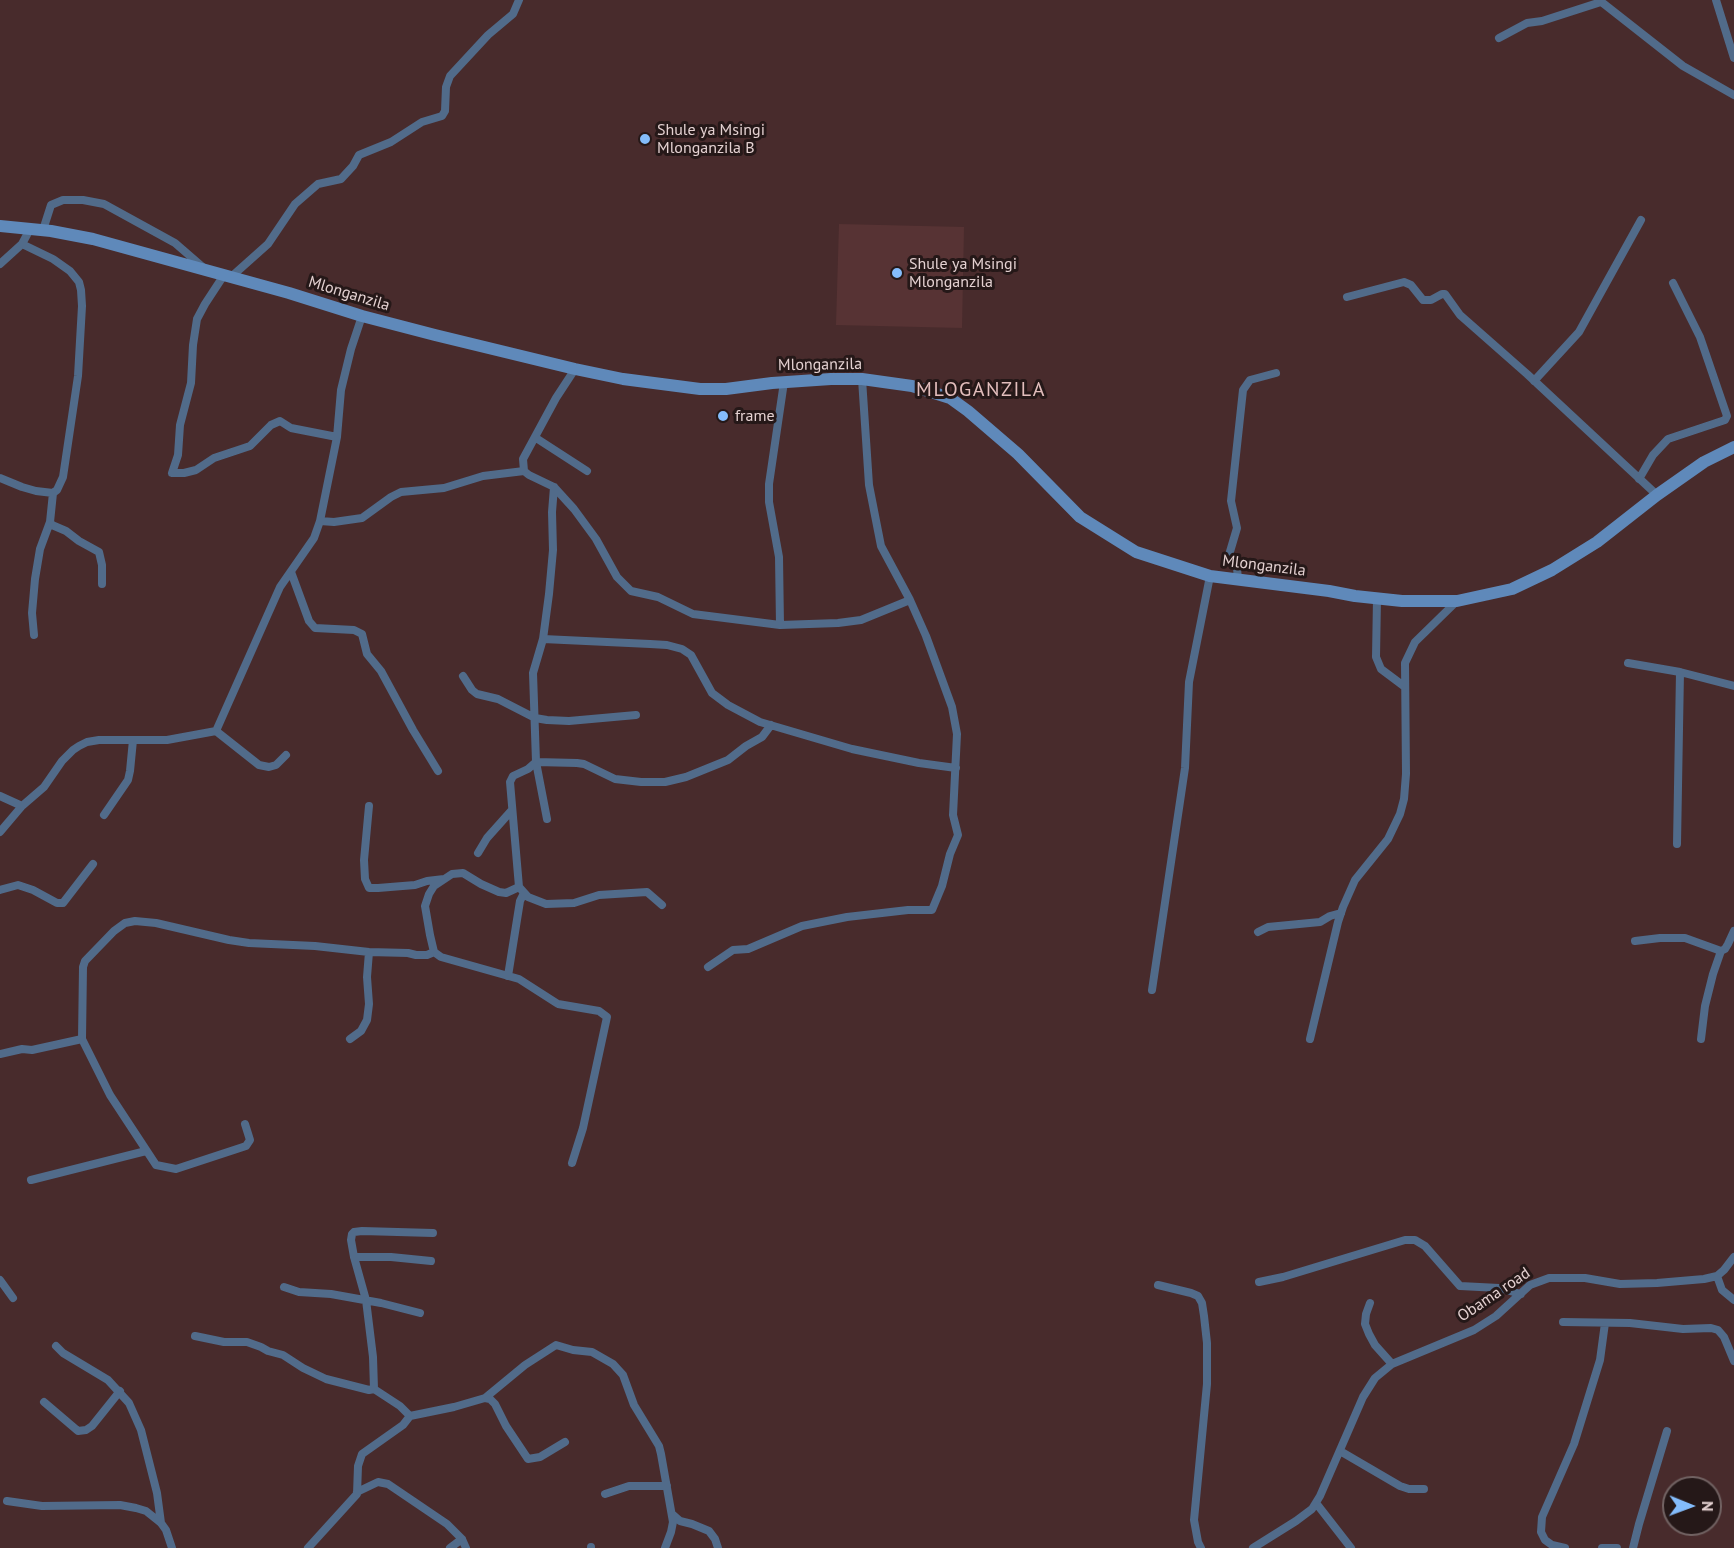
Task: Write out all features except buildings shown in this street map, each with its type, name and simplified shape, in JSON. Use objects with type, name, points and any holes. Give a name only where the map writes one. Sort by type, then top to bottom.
[{"type":"street","points":[[337,437],[291,428],[280,421],[271,425],[250,446],[214,458],[196,470],[172,473],[177,455],[180,425],[191,383],[197,319],[205,304],[227,276],[268,244],[295,204],[318,184],[340,179],[359,156],[391,142],[422,122],[442,116],[445,111],[446,87],[450,76],[488,35],[513,14],[519,0]]},
{"type":"street","points":[[1716,0],[1734,58]]},
{"type":"street","points":[[1499,38],[1527,23],[1542,21],[1600,1],[1683,66],[1734,95]]},
{"type":"street","points":[[0,264],[37,229],[51,206],[63,200],[83,200],[104,204],[175,243],[207,271]]},
{"type":"street","points":[[1534,381],[1579,332],[1641,220]]},
{"type":"street","name":"Mlonganzila","points":[[0,226],[37,229],[93,239],[289,292],[362,316],[575,369],[629,380],[700,389],[726,389],[831,379],[862,379],[912,386],[950,398],[968,411],[996,434],[1080,517],[1136,552],[1210,576],[1377,598],[1402,601],[1457,601],[1512,589],[1552,570],[1597,542],[1704,462],[1734,447]]},
{"type":"street","points":[[0,478],[22,487],[52,493],[57,490],[63,477],[78,376],[81,290],[79,282],[70,271],[53,259],[22,244]]},
{"type":"street","points":[[1347,297],[1404,282],[1411,285],[1424,300],[1431,300],[1445,294],[1460,315],[1657,495]]},
{"type":"street","points":[[1639,479],[1653,455],[1668,439],[1719,423],[1727,416],[1700,337],[1673,283]]},
{"type":"street","points":[[216,731],[280,587],[314,538],[320,521],[337,437],[341,390],[362,316]]},
{"type":"street","points":[[524,471],[523,459],[556,398],[575,369]]},
{"type":"street","points":[[1238,580],[1237,568],[1229,555],[1237,528],[1231,501],[1243,390],[1250,380],[1276,373]]},
{"type":"street","points":[[708,967],[733,950],[748,949],[802,926],[847,917],[908,910],[932,910],[958,835],[953,814],[957,734],[952,707],[926,636],[881,546],[869,485],[862,379]]},
{"type":"street","points":[[780,625],[779,557],[769,502],[769,484],[784,382]]},
{"type":"street","points":[[536,438],[587,471]]},
{"type":"street","points":[[320,521],[334,522],[363,518],[401,492],[444,488],[483,476],[524,471],[554,487],[574,509],[596,539],[617,577],[631,591],[658,597],[693,614],[780,625],[838,623],[861,620],[910,600]]},
{"type":"street","points":[[547,819],[536,762],[533,674],[543,639],[549,594],[553,550],[554,487]]},
{"type":"street","points":[[34,635],[32,613],[35,579],[40,549],[50,522],[52,493]]},
{"type":"street","points":[[50,522],[99,552],[102,584]]},
{"type":"street","points":[[291,573],[309,621],[315,628],[354,630],[362,634],[367,654],[381,671],[438,771]]},
{"type":"street","points":[[1152,990],[1185,768],[1190,682],[1210,576]]},
{"type":"street","points":[[1377,598],[1376,657],[1381,669],[1405,687]]},
{"type":"street","points":[[1310,1039],[1341,913],[1355,880],[1388,839],[1400,814],[1404,799],[1406,663],[1415,642],[1457,601]]},
{"type":"street","points":[[543,639],[667,645],[682,649],[690,655],[712,693],[728,705],[760,722],[852,748],[919,763],[956,768]]},
{"type":"street","points":[[1628,663],[1680,672],[1734,686]]},
{"type":"street","points":[[1677,844],[1680,672]]},
{"type":"street","points":[[463,676],[477,694],[498,699],[535,717],[547,720],[569,721],[636,715]]},
{"type":"street","points":[[508,976],[521,890],[512,810],[511,779],[516,774],[528,769],[536,762],[577,763],[615,779],[665,782],[686,777],[728,760],[762,737],[771,725]]},
{"type":"street","points":[[0,832],[22,806],[44,787],[62,761],[73,750],[87,742],[167,740],[216,731],[259,765],[269,767],[276,765],[286,754]]},
{"type":"street","points":[[104,815],[128,780],[133,740]]},
{"type":"street","points":[[0,795],[22,806]]},
{"type":"street","points":[[369,806],[364,860],[365,879],[369,888],[415,885],[444,879]]},
{"type":"street","points":[[478,854],[487,838],[512,810]]},
{"type":"street","points":[[0,890],[18,885],[57,903],[63,903],[93,864]]},
{"type":"street","points":[[572,1163],[583,1128],[607,1017],[599,1011],[558,1004],[525,983],[508,976],[447,960],[437,955],[434,952],[425,906],[429,894],[434,886],[452,874],[460,872],[489,889],[506,893],[521,890],[533,899],[546,904],[574,903],[599,895],[648,892],[662,905]]},
{"type":"street","points":[[1258,932],[1268,927],[1320,922],[1341,913]]},
{"type":"street","points":[[245,1124],[250,1140],[246,1146],[176,1169],[156,1165],[146,1151],[110,1095],[82,1040],[82,967],[114,931],[125,923],[135,921],[150,922],[239,942],[416,955],[427,955],[434,952]]},
{"type":"street","points":[[1701,1039],[1705,1006],[1713,974],[1721,951],[1725,950],[1734,931]]},
{"type":"street","points":[[1635,941],[1685,938],[1721,951]]},
{"type":"street","points":[[350,1039],[362,1031],[367,1020],[369,952]]},
{"type":"street","points":[[0,1054],[82,1040]]},
{"type":"street","points":[[31,1180],[146,1151]]},
{"type":"street","points":[[374,1389],[373,1357],[366,1300],[354,1257],[352,1234],[354,1232],[433,1233]]},
{"type":"street","points":[[1259,1282],[1283,1277],[1405,1240],[1415,1240],[1425,1246],[1460,1286],[1499,1288],[1521,1294]]},
{"type":"street","points":[[354,1257],[391,1257],[430,1261]]},
{"type":"street","points":[[1734,1257],[1717,1276],[1722,1290],[1734,1300]]},
{"type":"street","name":"Obama road","points":[[1252,1548],[1312,1509],[1369,1386],[1392,1364],[1474,1330],[1496,1316],[1530,1286],[1549,1278],[1585,1278],[1620,1284],[1657,1283],[1717,1276]]},
{"type":"street","points":[[0,1280],[14,1298]]},
{"type":"street","points":[[1158,1285],[1191,1293],[1198,1296],[1202,1303],[1207,1342],[1207,1384],[1194,1520],[1201,1548]]},
{"type":"street","points":[[284,1287],[299,1292],[331,1294],[366,1300],[420,1313]]},
{"type":"street","points":[[1370,1303],[1365,1324],[1375,1345],[1392,1364]]},
{"type":"street","points":[[1563,1322],[1630,1323],[1683,1329],[1711,1328],[1718,1330],[1724,1337],[1734,1361]]},
{"type":"street","points":[[1565,1548],[1552,1545],[1545,1540],[1541,1532],[1542,1517],[1574,1444],[1599,1360],[1605,1323]]},
{"type":"street","points":[[195,1336],[224,1342],[247,1342],[283,1355],[326,1379],[360,1388],[374,1389],[400,1406],[410,1416]]},
{"type":"street","points":[[308,1548],[356,1495],[358,1466],[362,1454],[403,1425],[410,1416],[485,1398],[525,1365],[556,1345],[566,1349],[592,1352],[613,1364],[622,1375],[634,1405],[659,1446],[663,1461],[673,1522],[665,1548]]},
{"type":"street","points":[[57,1346],[71,1358],[102,1375],[120,1391],[129,1403],[141,1430],[157,1493],[161,1523]]},
{"type":"street","points":[[44,1402],[78,1431],[86,1430],[92,1426],[120,1391]]},
{"type":"street","points":[[485,1398],[495,1404],[506,1426],[528,1459],[540,1457],[565,1442]]},
{"type":"street","points":[[1633,1548],[1638,1524],[1667,1431]]},
{"type":"street","points":[[1340,1451],[1400,1486],[1409,1489],[1424,1489]]},
{"type":"street","points":[[357,1492],[378,1482],[388,1484],[447,1524],[464,1544],[450,1548]]},
{"type":"street","points":[[605,1494],[629,1486],[667,1486]]},
{"type":"street","points":[[7,1501],[42,1506],[120,1505],[146,1511],[166,1530],[172,1548]]},
{"type":"street","points":[[1316,1503],[1351,1548]]},
{"type":"street","points":[[672,1514],[680,1521],[708,1532],[715,1539],[718,1548]]},
{"type":"street","points":[[1602,1548],[1617,1548]]},
{"type":"shaded area","points":[[839,224],[964,227],[962,328],[836,325]]},
{"type":"place","name":"Shule ya Msingi Mlonganzila B","points":[[645,139]]},
{"type":"place","name":"Shule ya Msingi Mlonganzila","points":[[897,273]]},
{"type":"place","name":"frame","points":[[723,416]]},
{"type":"district","name":"MLOGANZILA","points":[[981,390]]}]
